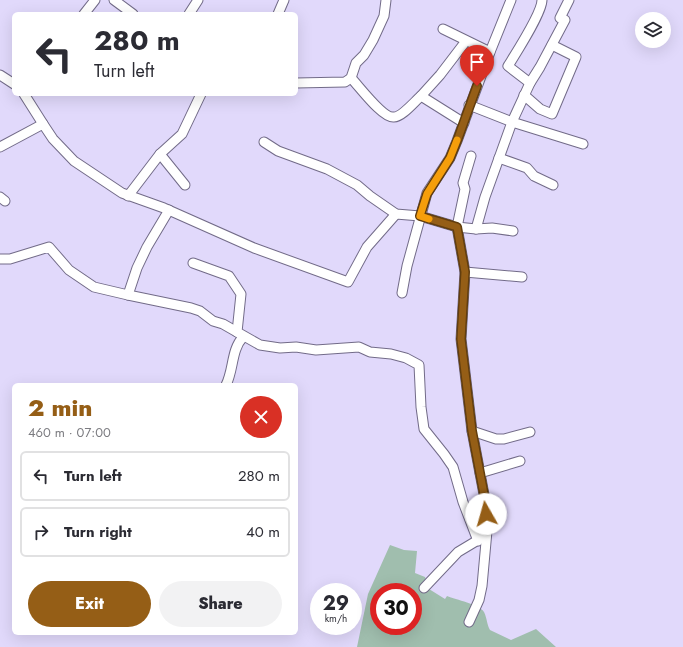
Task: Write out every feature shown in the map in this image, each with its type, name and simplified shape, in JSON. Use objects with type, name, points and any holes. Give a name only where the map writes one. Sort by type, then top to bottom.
[{"type":"street","points":[[86,12],[96,0]]},
{"type":"street","points":[[114,0],[130,12]]},
{"type":"street","points":[[190,12],[198,0]]},
{"type":"street","points":[[279,12],[284,0]]},
{"type":"street","points":[[298,83],[345,82],[351,78],[356,64],[364,55],[384,16],[386,0]]},
{"type":"street","points":[[402,293],[407,266],[427,194],[450,158],[464,123],[469,105],[511,0]]},
{"type":"street","points":[[530,83],[508,66],[531,27],[542,4],[542,0]]},
{"type":"street","points":[[476,229],[485,197],[512,122],[530,83],[565,20],[560,18],[569,0]]},
{"type":"street","points":[[442,29],[490,52]]},
{"type":"street","points":[[351,78],[372,103],[388,116],[394,117],[402,114],[421,96],[440,75],[466,40]]},
{"type":"street","points":[[524,95],[540,109],[552,114],[576,57],[552,45]]},
{"type":"street","points":[[0,75],[12,81]]},
{"type":"street","points":[[25,96],[53,139],[74,161],[128,196],[169,210],[254,248],[348,282],[367,247],[396,214]]},
{"type":"street","points":[[128,196],[160,154],[182,134],[200,96]]},
{"type":"street","points":[[421,96],[464,123]]},
{"type":"street","points":[[469,105],[512,122],[583,144]]},
{"type":"street","points":[[0,147],[43,124]]},
{"type":"street","points":[[264,142],[278,151],[333,172],[357,185],[396,214],[420,216],[457,227],[476,229],[492,228],[513,231]]},
{"type":"street","points":[[160,154],[185,185]]},
{"type":"street","points":[[469,622],[479,600],[482,586],[487,534],[486,505],[472,431],[461,339],[465,272],[457,227],[465,189],[463,183],[471,156]]},
{"type":"street","points":[[499,158],[527,168],[534,176],[553,185]]},
{"type":"street","points":[[128,295],[137,268],[147,247],[158,232],[169,210]]},
{"type":"street","points":[[0,259],[10,259],[49,247],[69,270],[94,287],[200,311],[213,321],[223,324],[260,345],[280,348],[296,347],[316,350],[359,347],[370,352],[391,354],[406,358],[419,365],[421,407],[424,430],[444,454],[452,467],[463,502],[478,540]]},
{"type":"street","points":[[193,263],[229,276],[241,294],[240,335],[230,377],[227,383]]},
{"type":"street","points":[[465,272],[522,277]]},
{"type":"street","points":[[472,431],[496,439],[504,439],[530,432]]},
{"type":"street","points":[[480,473],[520,461]]},
{"type":"street","points":[[424,588],[458,552],[487,534]]},
{"type":"green space","points":[[390,545],[404,550],[417,551],[415,573],[425,577],[429,589],[445,599],[447,596],[467,602],[481,609],[484,612],[490,630],[511,640],[536,629],[556,647],[357,647],[359,635],[362,635],[362,623],[370,590],[370,635],[422,635],[422,583],[373,583]]},
{"type":"slow traffic","points":[[429,219],[420,216],[427,194],[450,158],[457,140]]},
{"type":"route","points":[[477,86],[450,158],[427,194],[420,216],[457,227],[465,272],[461,339],[472,431],[486,505],[486,514]]}]
